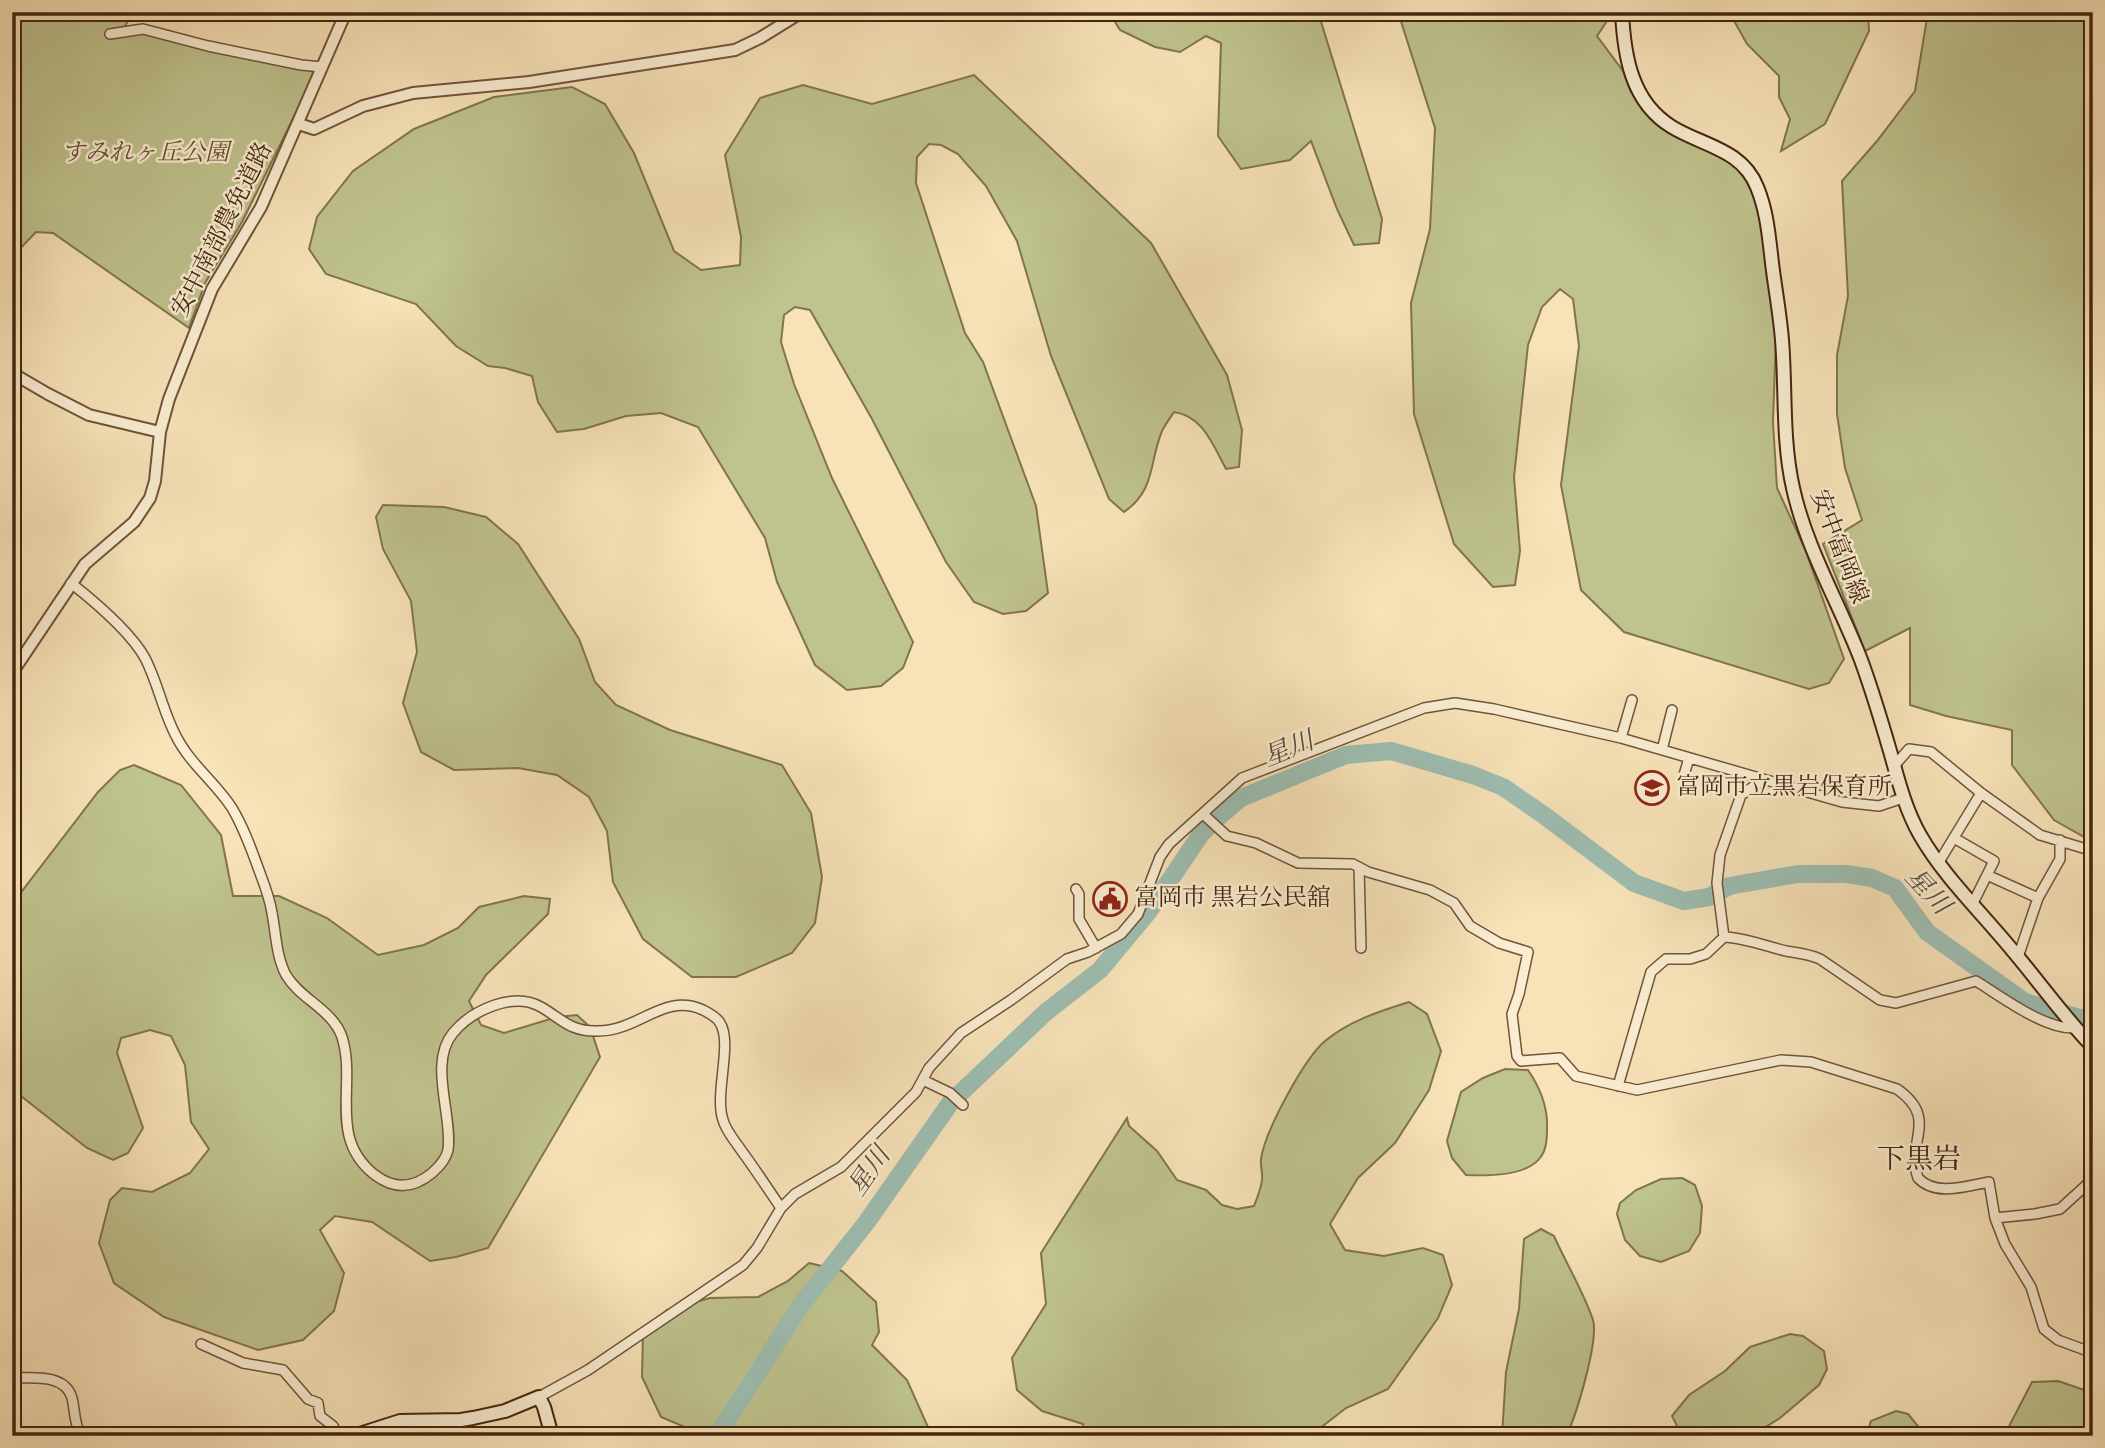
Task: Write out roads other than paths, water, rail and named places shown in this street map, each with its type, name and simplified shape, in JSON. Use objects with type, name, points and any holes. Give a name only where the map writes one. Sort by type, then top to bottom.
[{"type":"main road","name":"安中富岡線","points":[[1622,12],[1629,69],[1636,90],[1671,127],[1733,156],[1747,169],[1756,186],[1766,217],[1782,339],[1785,412],[1793,489],[1807,535],[1864,669],[1903,798],[1919,834],[1939,862],[2093,1047]]},
{"type":"main road","points":[[353,1436],[400,1421],[474,1418],[505,1411],[539,1397],[552,1436]]},
{"type":"street","name":"安中南部農免道路","points":[[12,673],[85,564],[134,522],[150,498],[155,481],[160,432],[169,399],[212,289],[261,207],[346,12]]},
{"type":"street","points":[[299,124],[314,129],[363,106],[413,93],[529,82],[723,53],[760,38],[802,12]]},
{"type":"street","points":[[110,34],[143,29],[208,46],[322,67]]},
{"type":"street","points":[[12,373],[89,415],[160,432]]},
{"type":"street","points":[[71,583],[105,609],[142,653],[175,735],[196,767],[232,809],[261,875],[272,910],[284,972],[294,987],[336,1025],[341,1035],[345,1053],[346,1122],[350,1143],[371,1171],[384,1181],[401,1186],[418,1184],[439,1167],[447,1154],[442,1077],[444,1051],[451,1034],[486,1009],[510,1001],[527,1001],[541,1007],[564,1024],[577,1029],[597,1031],[612,1030],[641,1021],[668,1006],[687,1003],[709,1012],[720,1022],[724,1036],[720,1100],[722,1119],[782,1208]]},
{"type":"street","points":[[1621,738],[1632,699]]},
{"type":"street","points":[[539,1397],[589,1370],[743,1265],[782,1208],[795,1194],[841,1167],[898,1111],[942,1051],[961,1033],[1012,1000],[1067,959],[1096,948],[1121,934],[1138,914],[1160,857],[1169,844],[1205,815],[1242,778],[1424,708],[1455,703],[1621,738],[1855,804],[1879,806],[1903,798]]},
{"type":"street","points":[[1662,750],[1672,709]]},
{"type":"street","points":[[1894,766],[1909,749],[1931,752],[1981,793],[2040,835],[2093,851]]},
{"type":"street","points":[[1684,775],[1689,758]]},
{"type":"street","points":[[1724,937],[1717,883],[1720,855],[1741,795],[1763,780]]},
{"type":"street","points":[[1939,862],[1981,793]]},
{"type":"street","points":[[1205,815],[1227,836],[1256,843],[1298,863],[1353,864],[1368,872],[1430,890],[1454,903],[1470,926],[1499,943],[1528,951],[1512,1014],[1517,1056],[1521,1061],[1560,1058],[1576,1076],[1637,1090],[1781,1060],[1798,1059],[1897,1088],[1908,1096],[1921,1123],[1915,1162],[1918,1178],[1927,1186],[1945,1189],[1989,1182],[1995,1218],[2006,1244],[2031,1287],[2044,1329],[2058,1340],[2093,1353]]},
{"type":"street","points":[[1954,838],[1994,861],[1973,903]]},
{"type":"street","points":[[2018,957],[2038,898],[2060,859],[2060,840]]},
{"type":"street","points":[[1359,867],[1361,948]]},
{"type":"street","points":[[1987,875],[2038,898]]},
{"type":"street","points":[[1076,889],[1079,894],[1079,919],[1096,948]]},
{"type":"street","points":[[1618,1086],[1651,972],[1666,959],[1690,959],[1706,954],[1724,937],[1740,937],[1785,951],[1811,955],[1880,1000],[1896,1003],[1976,981],[2024,1010],[2066,1028],[2073,1026]]},
{"type":"street","points":[[923,1080],[950,1093],[963,1105]]},
{"type":"street","points":[[1995,1218],[2060,1209],[2093,1179]]},
{"type":"street","points":[[201,1344],[243,1363],[283,1370],[308,1399],[318,1403],[320,1416],[333,1426],[338,1436]]},
{"type":"street","points":[[12,1378],[44,1377],[62,1385],[71,1394],[81,1436]]},
{"type":"waterway","name":"星川","points":[[717,1436],[801,1305],[866,1223],[951,1102],[1046,1012],[1100,970],[1149,911],[1201,834],[1215,820],[1241,798],[1346,755],[1391,751],[1473,775],[1503,787],[1634,883],[1684,901],[1709,897],[1729,886],[1798,874],[1846,874],[1872,878],[1895,888],[1927,932],[2025,1002],[2079,1018],[2093,1018]]},
{"type":"place","name":"富岡市立黒岩保育所","points":[[1652,788]]},
{"type":"place","name":"富岡市 黒岩公民舘","points":[[1110,899]]},
{"type":"district","name":"下黒岩","points":[[1919,1160]]},
{"type":"park label","name":"すみれヶ丘公園","points":[[145,154]]}]
